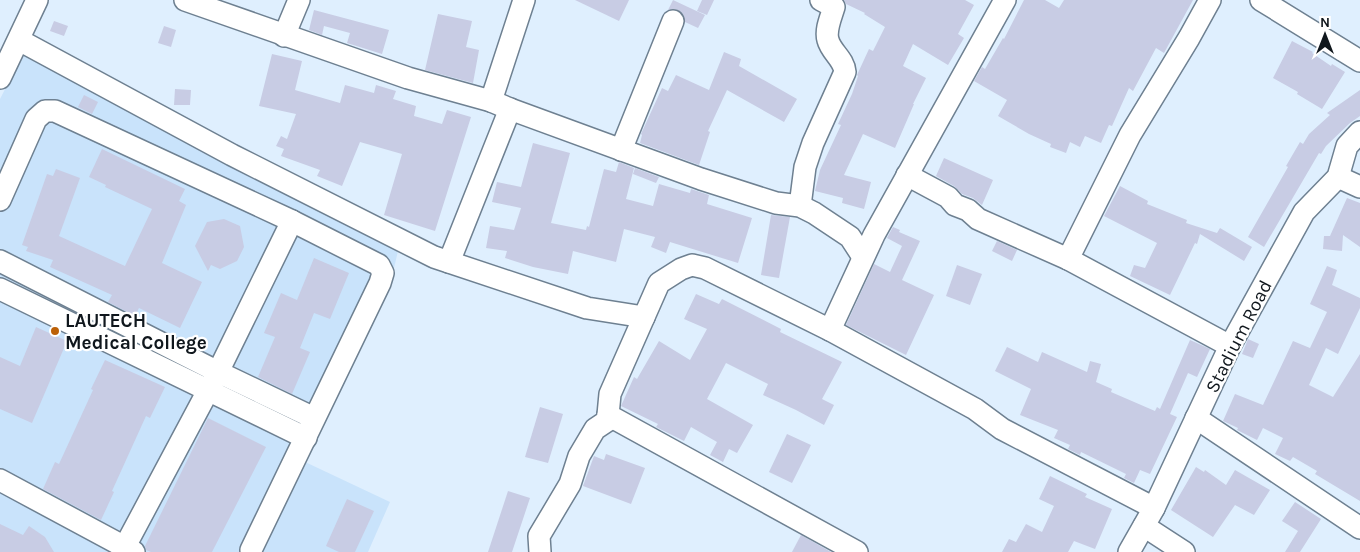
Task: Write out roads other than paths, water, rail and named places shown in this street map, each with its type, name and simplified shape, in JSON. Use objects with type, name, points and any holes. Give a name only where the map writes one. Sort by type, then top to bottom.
[{"type":"street","points":[[0,78],[20,40],[37,0]]},
{"type":"street","points":[[185,0],[408,78],[501,105],[700,179],[776,203],[800,206],[850,237],[863,257]]},
{"type":"street","points":[[284,36],[299,0]]},
{"type":"street","points":[[449,262],[501,105],[524,0]]},
{"type":"street","points":[[800,206],[805,167],[813,143],[845,72],[844,65],[828,41],[827,32],[834,7],[821,0]]},
{"type":"street","points":[[830,330],[874,235],[1005,0]]},
{"type":"street","points":[[1068,259],[1130,136],[1210,0]]},
{"type":"street","points":[[1261,0],[1360,61]]},
{"type":"street","points":[[621,150],[673,21]]},
{"type":"street","points":[[20,40],[232,155],[434,257],[587,308],[644,317]]},
{"type":"street","points":[[0,200],[36,119],[45,111],[56,111],[292,221],[379,265],[383,273],[380,283],[252,550]]},
{"type":"street","name":"Stadium Road","points":[[1129,552],[1149,517],[1230,346],[1304,212],[1338,177],[1347,146],[1360,132]]},
{"type":"street","points":[[907,175],[948,197],[955,205],[968,210],[978,219],[1068,259],[1230,346]]},
{"type":"street","points":[[1338,177],[1360,187]]},
{"type":"street","points":[[0,480],[127,550],[292,221]]},
{"type":"street","points":[[850,237],[874,235]]},
{"type":"street","points":[[0,261],[213,381],[306,438]]},
{"type":"street","points":[[540,552],[539,536],[570,484],[579,456],[594,429],[607,421],[610,394],[659,283],[681,269],[692,265],[705,268],[830,330],[975,410],[1002,429],[1149,517],[1184,552]]},
{"type":"street","points":[[0,290],[213,381],[314,418]]},
{"type":"street","points":[[608,415],[857,552]]},
{"type":"street","points":[[1196,418],[1360,528]]},
{"type":"place","name":"LAUTECH Medical College","points":[[55,331]]}]
